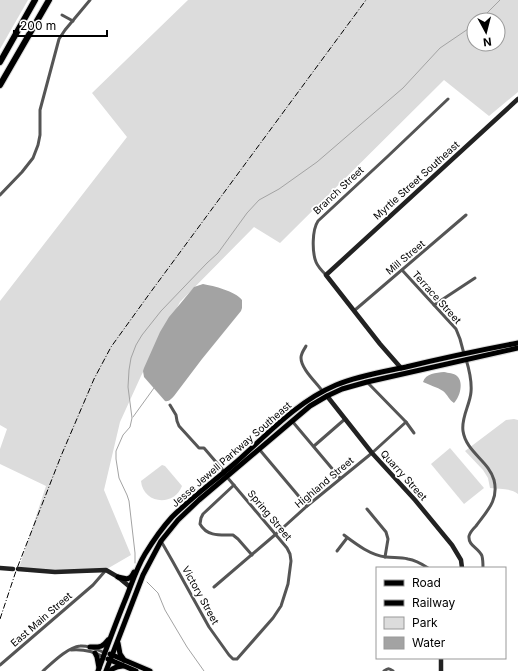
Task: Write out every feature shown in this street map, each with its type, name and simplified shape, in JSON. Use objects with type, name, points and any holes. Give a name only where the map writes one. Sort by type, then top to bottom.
[{"type":"highway","points":[[0,62],[35,0]]},
{"type":"highway","points":[[0,85],[49,0]]},
{"type":"main road","name":"Jesse Jewell Parkway Southeast","points":[[98,670],[144,555],[162,529],[195,496],[226,475],[325,394],[337,385],[361,376],[518,343]]},
{"type":"main road","name":"Jesse Jewell Parkway Southeast","points":[[106,671],[143,575],[161,541],[178,520],[284,419],[305,402],[325,394],[367,382],[518,348]]},
{"type":"main road","points":[[118,577],[125,579],[131,578],[140,564]]},
{"type":"main road","points":[[90,647],[98,647],[103,645],[111,636]]},
{"type":"main road","points":[[118,640],[119,653],[124,663],[136,671]]},
{"type":"main road","points":[[95,653],[98,670]]},
{"type":"main road","points":[[105,655],[150,671]]},
{"type":"main road","points":[[110,671],[124,663]]},
{"type":"street","points":[[0,195],[33,158],[40,134],[40,110],[59,39],[90,0]]},
{"type":"street","points":[[62,15],[73,21]]},
{"type":"street","name":"Branch Street","points":[[401,368],[380,344],[355,310],[316,262],[314,232],[318,221],[448,99]]},
{"type":"street","name":"Myrtle Street Southeast","points":[[326,275],[518,99]]},
{"type":"street","name":"Mill Street","points":[[355,310],[466,215]]},
{"type":"street","name":"Terrace Street","points":[[402,270],[456,329],[466,360],[471,380],[472,392],[464,418],[463,431],[468,444],[491,472],[495,486],[493,503],[469,535],[472,545],[481,554],[483,567]]},
{"type":"street","points":[[434,305],[475,278]]},
{"type":"street","points":[[306,346],[302,353],[302,365],[325,394]]},
{"type":"street","points":[[367,382],[406,422],[414,433]]},
{"type":"street","name":"Quarry Street","points":[[325,394],[372,453],[415,500],[452,545],[461,560],[462,567]]},
{"type":"street","name":"Spring Street","points":[[170,405],[176,415],[179,426],[199,448],[204,448],[276,534],[290,554],[291,561],[288,584],[281,606],[273,618],[237,659],[229,656]]},
{"type":"street","points":[[314,446],[345,419]]},
{"type":"street","points":[[292,421],[340,478]]},
{"type":"street","name":"Highland Street","points":[[214,587],[340,478],[372,453],[406,422]]},
{"type":"street","points":[[259,449],[307,506]]},
{"type":"street","points":[[234,485],[203,514],[200,518],[200,524],[211,534],[233,535],[252,555]]},
{"type":"street","points":[[367,509],[386,532],[388,539],[385,557]]},
{"type":"street","points":[[337,551],[345,537],[374,554],[385,557],[408,558],[426,567]]},
{"type":"street","name":"Victory Street","points":[[161,541],[209,627],[229,656]]},
{"type":"street","points":[[0,568],[55,572],[106,570],[118,577],[130,587]]},
{"type":"street","name":"East Main Street","points":[[0,665],[93,585],[106,570]]},
{"type":"street","points":[[43,671],[64,653],[74,647],[90,647],[105,655]]},
{"type":"street","points":[[69,651],[80,650],[105,655]]},
{"type":"street","points":[[441,659],[441,671]]},
{"type":"street","points":[[384,671],[390,668],[393,671]]},
{"type":"green space","points":[[0,0],[28,0],[0,49]]},
{"type":"green space","points":[[188,0],[518,0],[518,92],[489,116],[444,80],[280,243],[254,227],[180,302],[141,376],[120,422],[104,490],[131,555],[100,573],[18,571],[46,486],[0,464],[0,449],[7,429],[0,425],[0,301],[127,137],[92,93]]},
{"type":"green space","points":[[506,420],[518,420],[518,494],[508,490],[490,488],[488,478],[483,470],[465,451]]},
{"type":"green space","points":[[450,448],[484,488],[464,504],[431,464]]},
{"type":"green space","points":[[162,465],[165,466],[182,486],[178,493],[166,500],[159,500],[147,494],[143,489],[141,481]]},
{"type":"water","points":[[203,284],[218,288],[239,297],[242,300],[242,308],[174,396],[169,401],[165,401],[144,377],[143,371],[160,332],[169,317],[194,287]]},
{"type":"water","points":[[444,372],[456,375],[460,382],[460,390],[454,403],[443,391],[423,382],[429,375]]},
{"type":"waterway","points":[[488,12],[500,0]]},
{"type":"waterway","points":[[135,563],[129,501],[119,478],[116,451],[123,435],[130,427],[132,418],[128,387],[129,370],[131,358],[142,335],[161,311],[218,253],[247,213],[259,200],[279,189],[317,162],[403,88],[440,48],[466,30]]},
{"type":"waterway","points":[[133,417],[154,388]]},
{"type":"waterway","points":[[147,582],[158,593],[165,610],[187,647],[204,671]]},
{"type":"railway","points":[[0,619],[16,571],[61,456],[94,379],[111,347],[366,0]]}]
